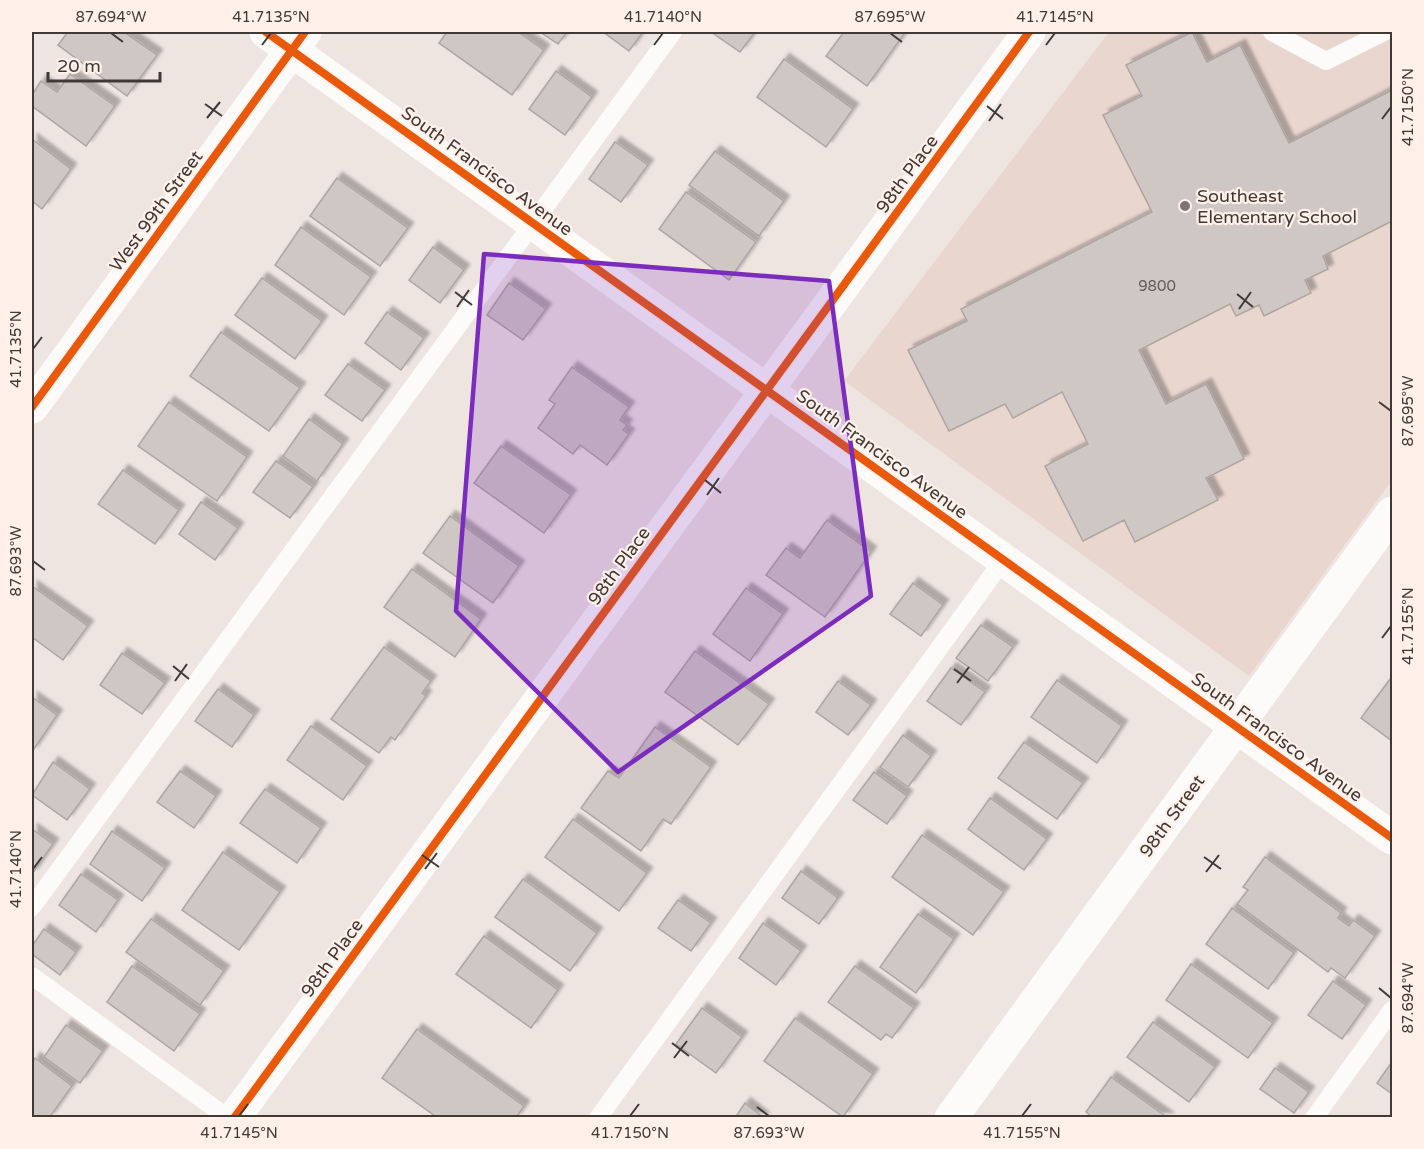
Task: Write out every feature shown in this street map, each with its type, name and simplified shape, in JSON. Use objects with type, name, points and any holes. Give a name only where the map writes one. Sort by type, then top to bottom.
[{"type":"street","name":"98th Place","points":[[234,1118],[1029,32]]},
{"type":"street","name":"South Francisco Avenue","points":[[288,38],[533,222],[1392,838]]},
{"type":"street","name":"West 99th Street","points":[[32,408],[288,38]]},
{"type":"street","name":"98th Street","points":[[951,1118],[1392,513]]},
{"type":"lane","points":[[32,907],[673,32]]},
{"type":"lane","points":[[1272,32],[1326,61],[1384,32]]},
{"type":"lane","points":[[598,1118],[1004,560]]},
{"type":"lane","points":[[32,976],[228,1118]]},
{"type":"lane","points":[[1314,1118],[1392,1010]]},
{"type":"highlighted area","points":[[484,254],[829,281],[871,596],[618,772],[456,611]]},
{"type":"shaded area","name":"Southeast Elementary School","points":[[1109,32],[1392,32],[1392,480],[1249,676],[844,381]]},
{"type":"building","points":[[68,32],[124,32],[157,55],[127,96],[58,45]]},
{"type":"building","points":[[447,32],[518,32],[544,50],[512,95],[439,43]]},
{"type":"building","points":[[540,32],[567,32],[558,44]]},
{"type":"building","points":[[603,32],[643,32],[629,51]]},
{"type":"building","points":[[711,32],[755,32],[740,52]]},
{"type":"building","points":[[844,32],[901,32],[904,34],[867,86],[826,56]]},
{"type":"building","points":[[1192,32],[1207,62],[1240,45],[1289,143],[1392,90],[1392,221],[1323,256],[1328,269],[1305,280],[1311,293],[1264,316],[1259,305],[1236,316],[1230,304],[1139,350],[1166,404],[1206,384],[1244,459],[1206,478],[1218,500],[1135,542],[1124,520],[1083,541],[1045,466],[1088,444],[1062,392],[1013,418],[1005,404],[949,431],[908,350],[967,321],[961,309],[1152,212],[1103,115],[1142,96],[1126,65]]},
{"type":"building","points":[[784,59],[853,109],[826,147],[757,97]]},
{"type":"building","points":[[556,71],[592,97],[565,135],[529,109]]},
{"type":"building","points":[[70,74],[115,106],[86,146],[32,106],[32,95],[41,81],[57,92]]},
{"type":"building","points":[[32,139],[71,169],[42,209],[32,201]]},
{"type":"building","points":[[615,142],[648,165],[621,202],[589,179]]},
{"type":"building","points":[[715,151],[784,201],[759,236],[689,185]]},
{"type":"building","points":[[337,178],[408,228],[380,266],[310,216]]},
{"type":"building","points":[[686,192],[756,242],[729,280],[659,229]]},
{"type":"building","points":[[301,227],[371,277],[344,315],[275,265]]},
{"type":"building","points":[[433,247],[464,270],[440,303],[409,280]]},
{"type":"building","points":[[262,278],[322,321],[295,359],[235,315]]},
{"type":"building","points":[[509,283],[546,309],[523,340],[487,315]]},
{"type":"building","points":[[387,312],[424,338],[401,370],[365,343]]},
{"type":"building","points":[[221,332],[300,388],[269,431],[190,376]]},
{"type":"building","points":[[348,364],[385,390],[362,421],[325,395]]},
{"type":"building","points":[[572,367],[629,407],[620,420],[627,425],[623,430],[629,434],[607,465],[580,445],[573,454],[538,428],[555,404],[549,400]]},
{"type":"building","points":[[169,402],[247,457],[217,501],[138,446]]},
{"type":"building","points":[[309,419],[343,444],[317,481],[283,456]]},
{"type":"building","points":[[501,446],[571,495],[544,533],[474,483]]},
{"type":"building","points":[[276,461],[313,487],[290,518],[253,492]]},
{"type":"building","points":[[123,470],[179,510],[155,544],[98,504]]},
{"type":"building","points":[[201,502],[238,528],[215,560],[179,534]]},
{"type":"building","points":[[450,516],[519,566],[493,603],[423,553]]},
{"type":"building","points":[[827,520],[871,552],[825,617],[766,575],[786,548],[800,558]]},
{"type":"building","points":[[412,569],[481,619],[455,657],[384,607]]},
{"type":"building","points":[[913,583],[943,605],[921,636],[890,614]]},
{"type":"building","points":[[32,586],[88,626],[63,660],[32,637]]},
{"type":"building","points":[[746,588],[783,614],[750,661],[713,634]]},
{"type":"building","points":[[981,625],[1013,647],[988,681],[956,658]]},
{"type":"building","points":[[384,647],[431,681],[422,693],[426,696],[395,740],[391,737],[379,753],[331,719]]},
{"type":"building","points":[[695,651],[769,704],[738,745],[665,692]]},
{"type":"building","points":[[122,653],[165,683],[142,714],[100,685]]},
{"type":"building","points":[[951,668],[985,692],[961,725],[927,701]]},
{"type":"building","points":[[1392,679],[1392,741],[1361,718]]},
{"type":"building","points":[[1057,680],[1122,726],[1097,763],[1031,717]]},
{"type":"building","points":[[838,681],[871,705],[848,735],[816,712]]},
{"type":"building","points":[[218,689],[254,715],[232,747],[195,721]]},
{"type":"building","points":[[32,697],[57,715],[32,752]]},
{"type":"building","points":[[311,726],[367,766],[343,800],[287,760]]},
{"type":"building","points":[[655,727],[711,767],[671,824],[663,819],[641,851],[581,808],[608,771],[619,778]]},
{"type":"building","points":[[903,735],[931,756],[908,787],[880,767]]},
{"type":"building","points":[[1024,742],[1083,783],[1057,819],[998,778]]},
{"type":"building","points":[[53,762],[90,789],[67,820],[32,795]]},
{"type":"building","points":[[180,771],[216,796],[194,828],[157,802]]},
{"type":"building","points":[[874,772],[907,796],[887,824],[853,800]]},
{"type":"building","points":[[265,789],[321,828],[297,863],[240,823]]},
{"type":"building","points":[[990,798],[1047,839],[1024,870],[968,829]]},
{"type":"building","points":[[573,819],[647,873],[619,911],[545,857]]},
{"type":"building","points":[[32,829],[53,844],[32,874]]},
{"type":"building","points":[[112,831],[165,868],[142,901],[90,864]]},
{"type":"building","points":[[922,835],[1004,892],[973,935],[892,877]]},
{"type":"building","points":[[223,852],[280,892],[239,950],[182,910]]},
{"type":"building","points":[[1265,857],[1341,913],[1338,918],[1349,926],[1353,920],[1375,936],[1345,978],[1331,968],[1328,972],[1237,904],[1248,890],[1243,887]]},
{"type":"building","points":[[801,871],[838,898],[819,924],[782,898]]},
{"type":"building","points":[[81,874],[118,900],[96,932],[59,905]]},
{"type":"building","points":[[523,879],[597,933],[570,971],[495,917]]},
{"type":"building","points":[[678,900],[711,923],[691,951],[658,928]]},
{"type":"building","points":[[1232,908],[1294,953],[1268,989],[1206,944]]},
{"type":"building","points":[[918,914],[954,939],[916,993],[880,967]]},
{"type":"building","points":[[151,919],[224,971],[200,1005],[126,952]]},
{"type":"building","points":[[763,923],[801,951],[776,985],[739,958]]},
{"type":"building","points":[[44,929],[76,952],[60,975],[32,954],[32,946]]},
{"type":"building","points":[[484,936],[558,990],[531,1028],[456,974]]},
{"type":"building","points":[[1191,964],[1273,1023],[1248,1058],[1166,1000]]},
{"type":"building","points":[[132,966],[200,1014],[174,1051],[107,1002]]},
{"type":"building","points":[[855,966],[914,1008],[892,1038],[886,1034],[881,1040],[828,1002]]},
{"type":"building","points":[[1333,981],[1366,1005],[1342,1039],[1308,1015]]},
{"type":"building","points":[[702,1008],[742,1037],[716,1073],[676,1044]]},
{"type":"building","points":[[795,1018],[873,1074],[843,1117],[764,1061]]},
{"type":"building","points":[[1153,1022],[1215,1067],[1189,1102],[1127,1057]]},
{"type":"building","points":[[66,1025],[103,1051],[80,1083],[44,1057]]},
{"type":"building","points":[[417,1029],[524,1106],[516,1118],[438,1118],[382,1078]]},
{"type":"building","points":[[35,1058],[72,1086],[49,1118],[32,1118],[32,1063]]},
{"type":"building","points":[[1392,1062],[1392,1094],[1377,1083]]},
{"type":"building","points":[[1275,1068],[1309,1092],[1294,1113],[1260,1089]]},
{"type":"building","points":[[1111,1077],[1168,1118],[1093,1118],[1086,1112]]},
{"type":"building","points":[[745,1103],[764,1118],[735,1118]]},
{"type":"cycle path","points":[[266,32],[1392,838]]},
{"type":"cycle path","points":[[32,407],[305,32]]},
{"type":"cycle path","points":[[234,1118],[1029,32]]},
{"type":"place","name":"Southeast Elementary School","points":[[1185,206]]}]
